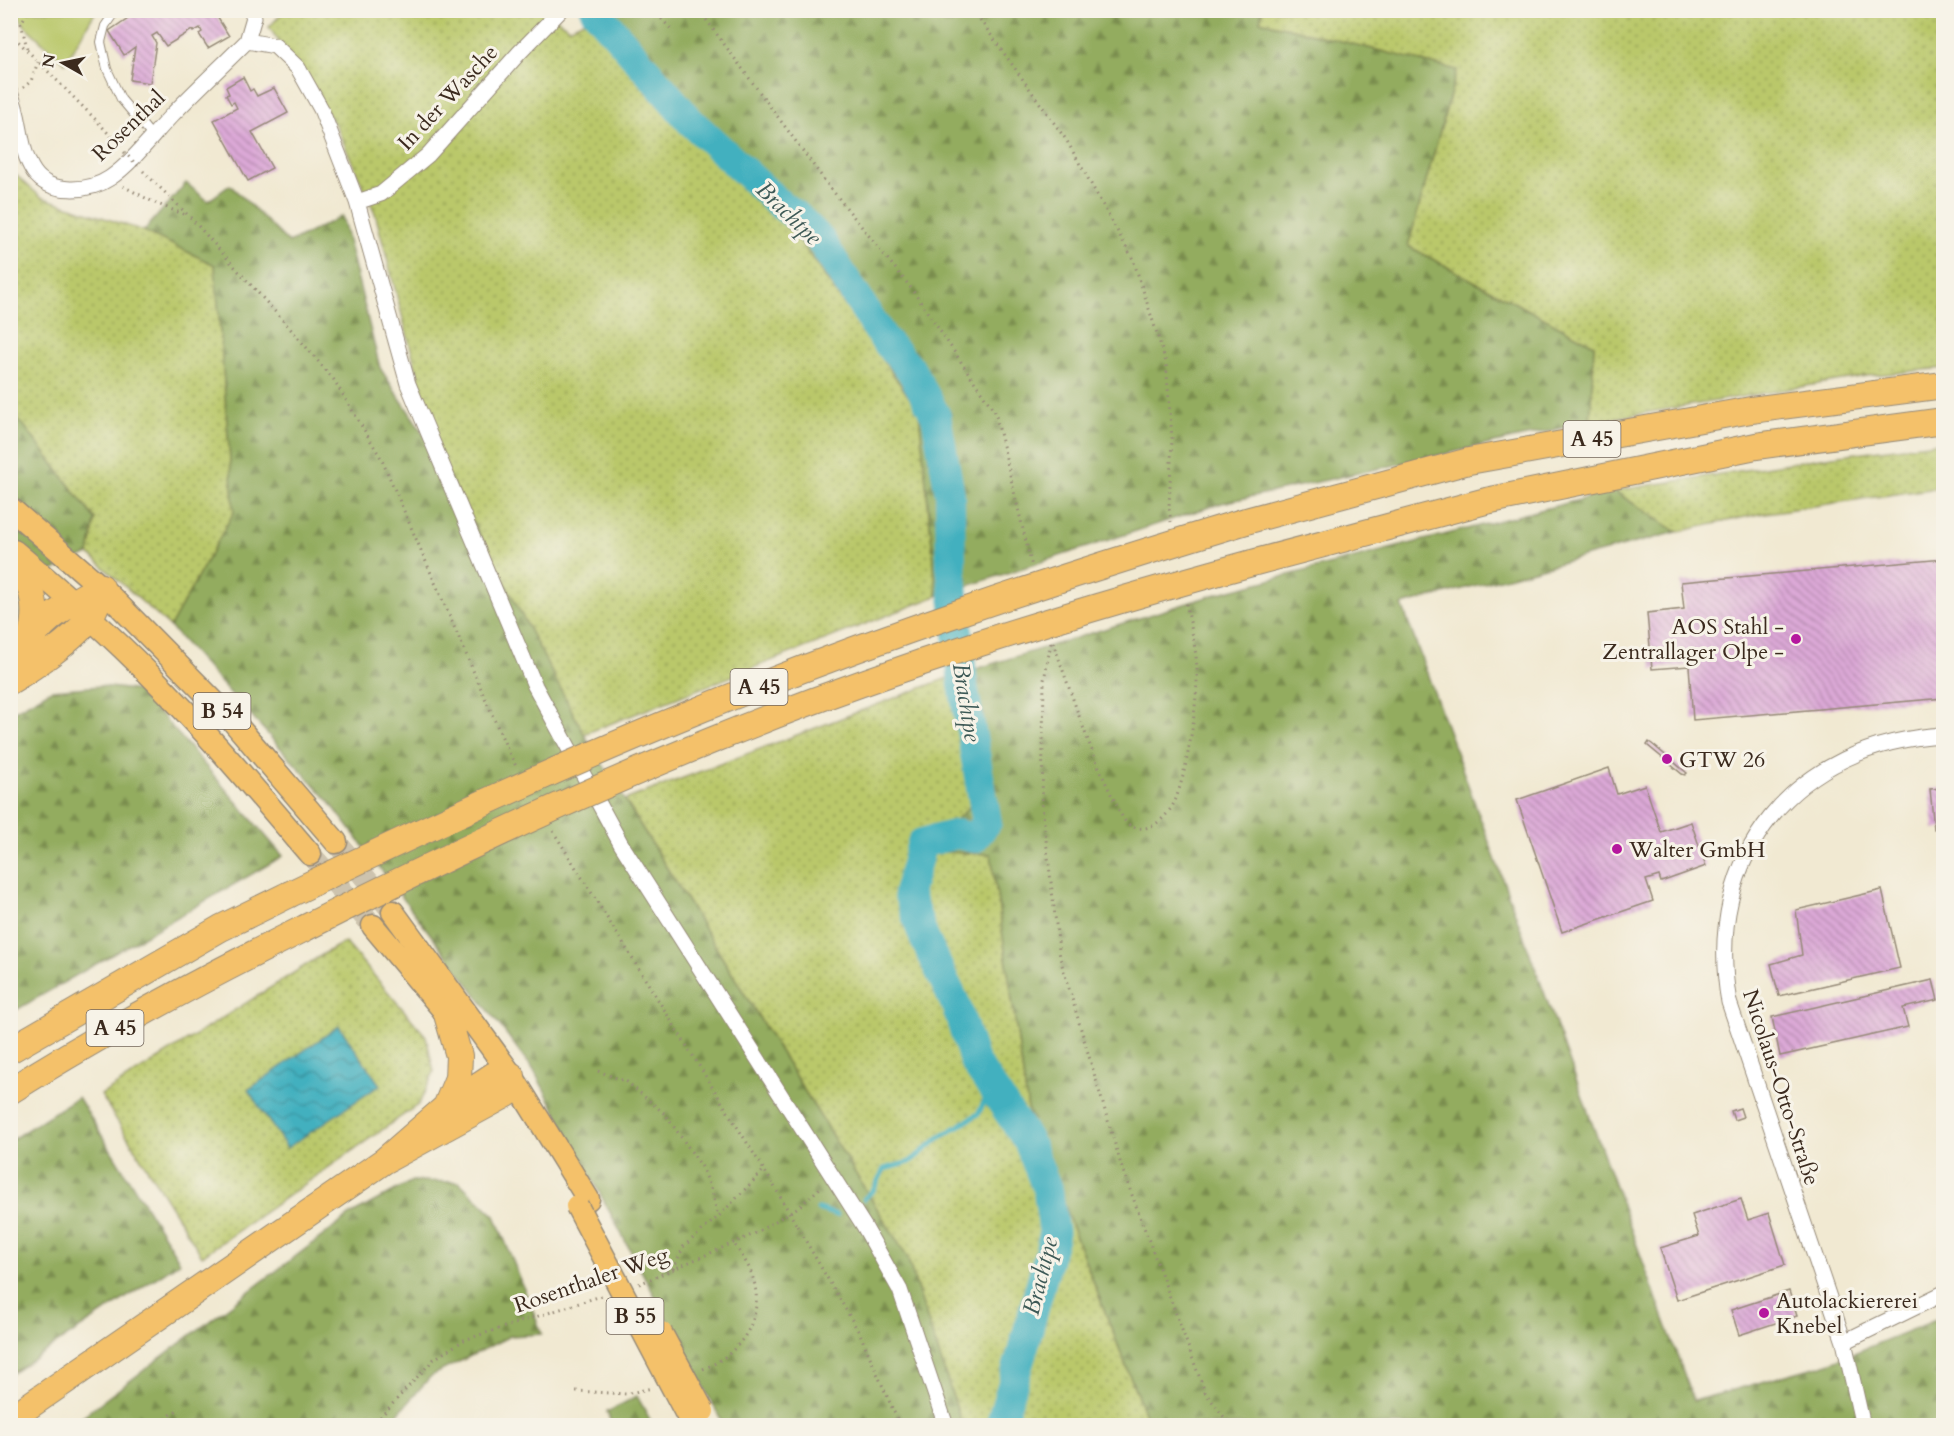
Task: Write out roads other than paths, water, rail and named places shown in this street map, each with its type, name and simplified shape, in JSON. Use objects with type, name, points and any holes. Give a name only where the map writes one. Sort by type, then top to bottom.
[{"type":"highway","name":"A 45","points":[[10,1050],[222,928],[421,831],[690,713],[965,610],[1246,521],[1469,461],[1751,410],[1944,385]]},
{"type":"highway","name":"A 45","points":[[10,1091],[69,1054],[202,980],[508,828],[611,782],[821,698],[1024,628],[1252,563],[1486,501],[1756,446],[1944,421]]},
{"type":"highway","points":[[10,553],[27,577],[34,598],[35,621],[30,638]]},
{"type":"highway","points":[[10,681],[44,658],[101,587]]},
{"type":"highway","points":[[10,666],[30,638],[50,618],[82,610]]},
{"type":"highway","points":[[446,1011],[459,1056],[458,1078],[446,1107]]},
{"type":"highway","points":[[384,1161],[446,1107],[504,1082]]},
{"type":"highway","points":[[10,1419],[384,1161],[504,1082]]},
{"type":"main road","name":"B 54","points":[[10,508],[101,587],[232,720],[336,842]]},
{"type":"main road","name":"B 54","points":[[10,548],[82,610],[148,673],[218,747],[310,854]]},
{"type":"main road","points":[[393,912],[436,969],[504,1082]]},
{"type":"main road","points":[[373,926],[446,1011]]},
{"type":"main road","name":"B 55","points":[[446,1011],[504,1082],[583,1203],[711,1425]]},
{"type":"main road","name":"B 55","points":[[583,1203],[693,1425]]},
{"type":"street","points":[[251,10],[254,17],[247,41],[275,46],[298,68],[321,109],[357,202],[408,384],[535,686],[621,844],[833,1177],[900,1290],[946,1425]]},
{"type":"street","name":"In der Wasche","points":[[357,202],[381,194],[428,155],[519,53],[561,10]]},
{"type":"street","name":"Rosenthal","points":[[12,95],[24,146],[35,174],[59,188],[71,190],[94,185],[109,178],[125,165],[247,41]]},
{"type":"street","name":"Nicolaus-Otto-Straße","points":[[1863,1425],[1844,1342],[1729,1002],[1724,975],[1723,948],[1726,919],[1739,871],[1753,844],[1781,805],[1797,790],[1816,774],[1867,749],[1921,736],[1944,735]]},
{"type":"street","points":[[1844,1342],[1944,1293]]},
{"type":"lane","points":[[116,10],[105,26],[101,42],[107,69],[121,99],[152,136]]},
{"type":"water","points":[[339,1026],[380,1085],[287,1148],[248,1090]]},
{"type":"waterway","name":"Brachtpe","points":[[595,10],[690,121],[819,238],[883,338],[911,370],[936,416],[950,494],[951,565],[963,685],[987,822],[974,838],[957,834],[922,843],[908,893],[924,938],[956,1005],[974,1061],[1028,1141],[1048,1191],[1054,1235],[1000,1426]]},
{"type":"waterway","points":[[864,1199],[874,1189],[884,1169],[910,1162],[939,1138],[978,1114],[992,1087]]},
{"type":"waterway","points":[[818,1209],[837,1215]]},
{"type":"tunnel","points":[[336,842],[393,912]]},
{"type":"tunnel","points":[[310,854],[373,926]]},
{"type":"place","name":"AOS Stahl - Zentrallager Olpe -","points":[[1796,639]]},
{"type":"place","name":"GTW 26","points":[[1667,759]]},
{"type":"place","name":"Walter GmbH","points":[[1617,849]]},
{"type":"place","name":"Autolackiererei Knebel","points":[[1764,1313]]}]
